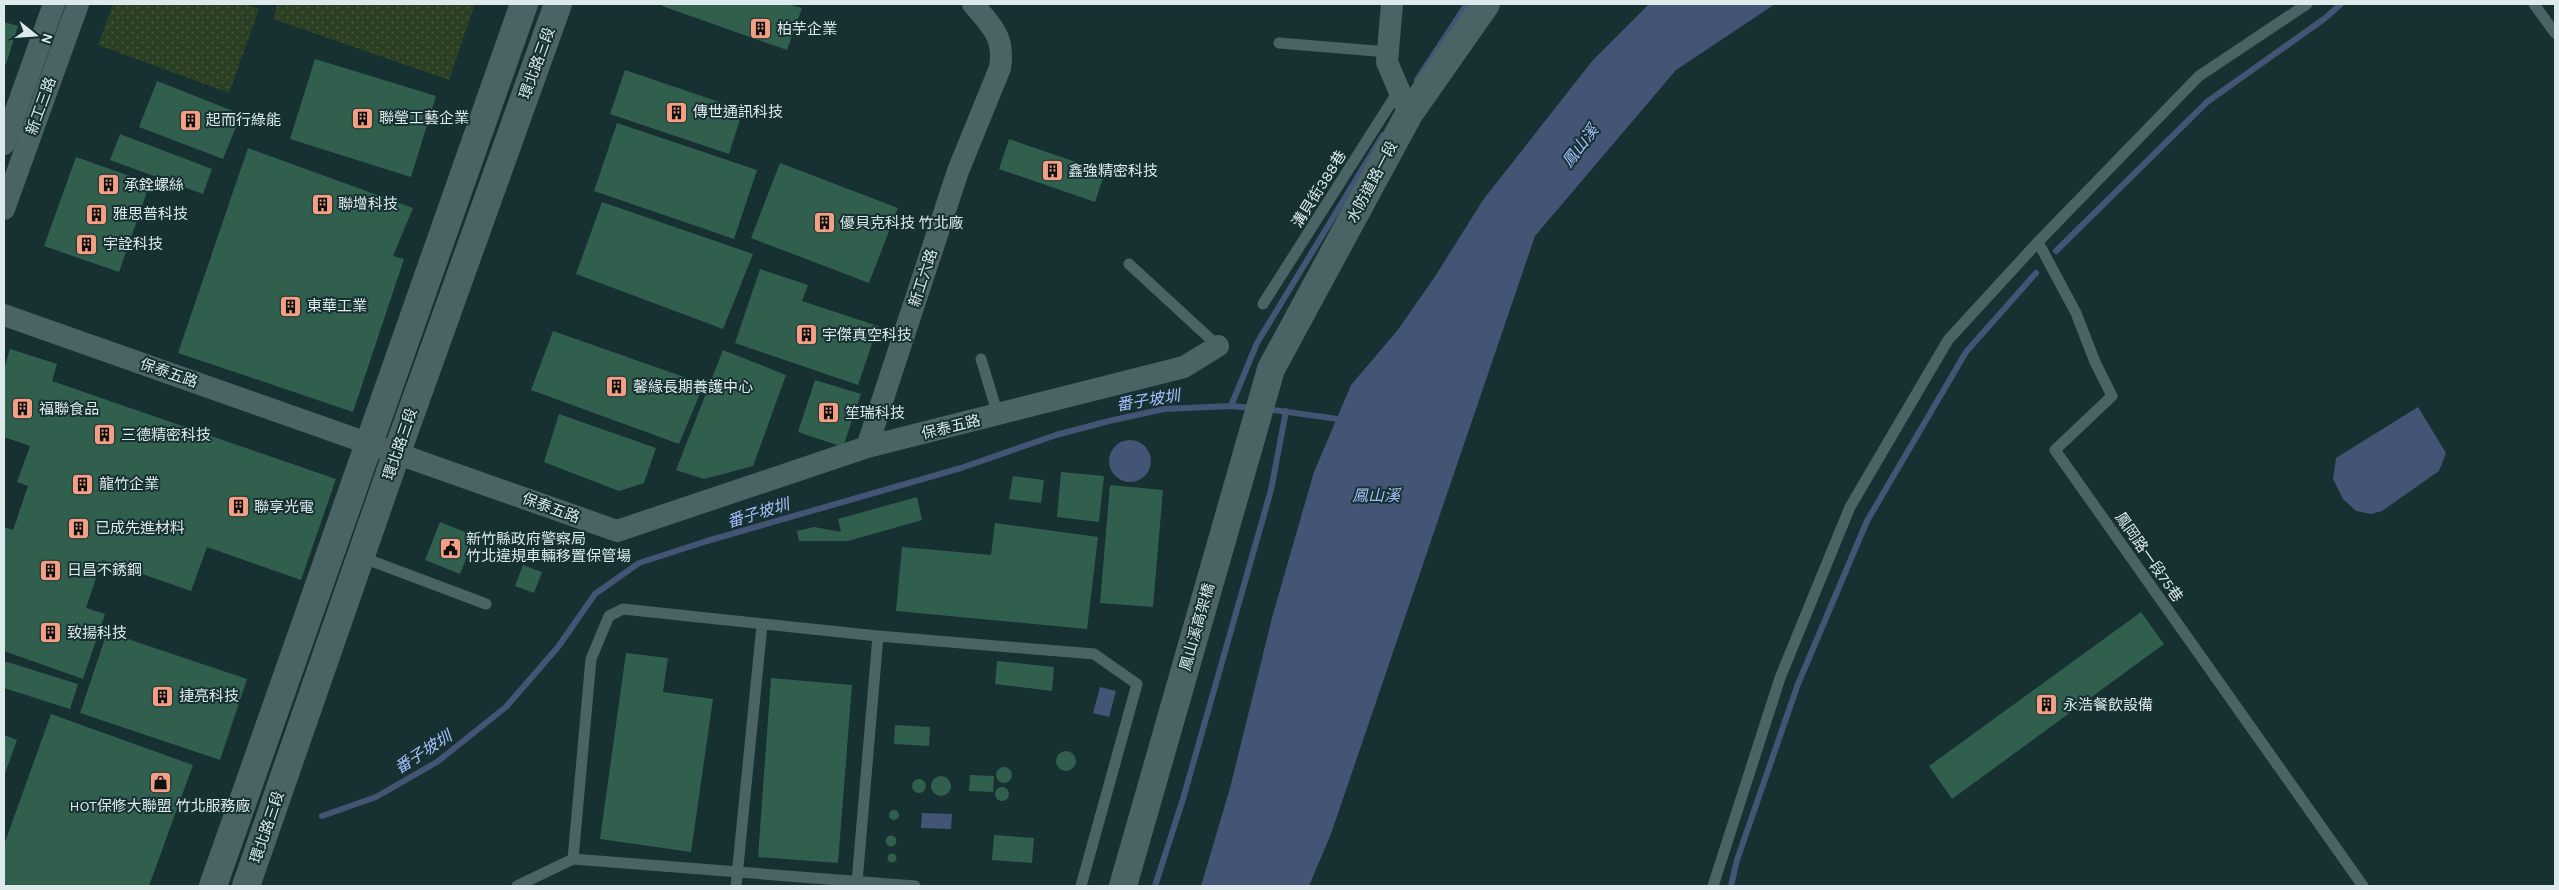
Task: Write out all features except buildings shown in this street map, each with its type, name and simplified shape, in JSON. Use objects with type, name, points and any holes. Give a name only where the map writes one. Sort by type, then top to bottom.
[{"type":"street","name":"新工三路","points":[[4,144],[54,4]]},
{"type":"street","name":"新工三路","points":[[4,208],[78,4]]},
{"type":"street","name":"環北路三段","points":[[213,886],[524,4]]},
{"type":"street","name":"環北路三段","points":[[246,886],[397,452],[558,4]]},
{"type":"street","name":"新工六路","points":[[868,448],[958,171],[1000,68],[1002,56],[998,32],[974,4]]},
{"type":"street","points":[[1392,4],[1387,62],[1404,102]]},
{"type":"street","name":"水防道路一段","points":[[1271,369],[1404,102],[1486,4]]},
{"type":"street","name":"保泰五路","points":[[4,315],[397,452],[617,532],[868,448],[1184,367],[1218,346]]},
{"type":"street","name":"鳳山溪高架橋","points":[[1122,886],[1271,369]]},
{"type":"lane","points":[[1713,886],[1780,678],[1850,507],[1948,340],[2038,242],[2199,76],[2307,4]]},
{"type":"lane","points":[[2534,4],[2555,33]]},
{"type":"lane","points":[[1279,43],[1388,52]]},
{"type":"lane","name":"溝貝街388巷","points":[[1263,304],[1404,102]]},
{"type":"lane","name":"鳳岡路一段75巷","points":[[2038,242],[2076,313],[2095,362],[2112,396],[2054,450],[2363,886]]},
{"type":"lane","points":[[1129,264],[1218,346]]},
{"type":"lane","points":[[981,359],[998,416]]},
{"type":"lane","points":[[361,557],[486,604]]},
{"type":"lane","points":[[573,859],[591,659],[609,616],[623,609],[762,625],[1094,654],[1137,684],[1080,886]]},
{"type":"lane","points":[[736,886],[762,625]]},
{"type":"lane","points":[[857,882],[878,636]]},
{"type":"lane","points":[[517,886],[573,859],[915,886]]},
{"type":"green space","points":[[113,4],[244,4],[259,9],[229,93],[98,45]]},
{"type":"green space","points":[[278,4],[475,4],[449,80],[273,19]]},
{"type":"water","name":"鳳山溪","points":[[1649,4],[1775,4],[1676,70],[1535,236],[1331,834],[1309,886],[1201,886],[1230,788],[1273,614],[1314,472],[1351,385],[1397,331],[1436,275],[1483,200],[1593,60]]},
{"type":"water","points":[[2418,407],[2446,453],[2439,471],[2382,511],[2371,514],[2356,511],[2343,499],[2333,479],[2336,458]]},
{"type":"water","points":[[1130,440],[1145,446],[1151,461],[1145,476],[1130,482],[1115,476],[1109,461],[1115,446]]},
{"type":"water","points":[[1100,687],[1116,691],[1109,717],[1093,713]]},
{"type":"water","points":[[922,813],[952,814],[951,829],[921,828]]},
{"type":"waterway","points":[[1417,80],[1467,4]]},
{"type":"waterway","points":[[2056,251],[2207,102],[2324,19],[2341,4]]},
{"type":"waterway","points":[[1231,406],[1257,343],[1383,135]]},
{"type":"waterway","points":[[1731,886],[1737,860],[1798,684],[1867,521],[1966,352],[2036,273]]},
{"type":"waterway","name":"番子坡圳","points":[[322,816],[376,797],[437,762],[506,707],[558,647],[595,594],[639,563],[707,541],[961,468],[1056,435],[1109,421],[1164,409],[1231,406],[1254,408]]},
{"type":"waterway","points":[[1266,409],[1345,420]]},
{"type":"waterway","points":[[1155,886],[1183,799],[1271,490],[1286,411]]},
{"type":"place","name":"柏芋企業","points":[[761,29]]},
{"type":"place","name":"傳世通訊科技","points":[[677,112]]},
{"type":"place","name":"聯瑩工藝企業","points":[[363,118]]},
{"type":"place","name":"起而行綠能","points":[[190,120]]},
{"type":"place","name":"鑫強精密科技","points":[[1052,171]]},
{"type":"place","name":"承銓螺絲","points":[[108,185]]},
{"type":"place","name":"聯增科技","points":[[322,204]]},
{"type":"place","name":"雅思普科技","points":[[97,214]]},
{"type":"place","name":"優貝克科技 竹北廠","points":[[824,223]]},
{"type":"place","name":"宇詮科技","points":[[87,244]]},
{"type":"place","name":"東華工業","points":[[291,306]]},
{"type":"place","name":"宇傑真空科技","points":[[806,335]]},
{"type":"place","name":"馨緣長期養護中心","points":[[617,387]]},
{"type":"place","name":"福聯食品","points":[[23,409]]},
{"type":"place","name":"笙瑞科技","points":[[829,413]]},
{"type":"place","name":"三德精密科技","points":[[105,435]]},
{"type":"place","name":"龍竹企業","points":[[83,484]]},
{"type":"place","name":"聯享光電","points":[[238,507]]},
{"type":"place","name":"已成先進材料","points":[[79,528]]},
{"type":"place","name":"新竹縣政府警察局 竹北違規車輛移置保管場","points":[[450,548]]},
{"type":"place","name":"日昌不銹鋼","points":[[51,570]]},
{"type":"place","name":"致揚科技","points":[[51,633]]},
{"type":"place","name":"捷亮科技","points":[[163,696]]},
{"type":"place","name":"永浩餐飲設備","points":[[2047,705]]},
{"type":"place","name":"HOT保修大聯盟 竹北服務廠","points":[[160,783]]}]
